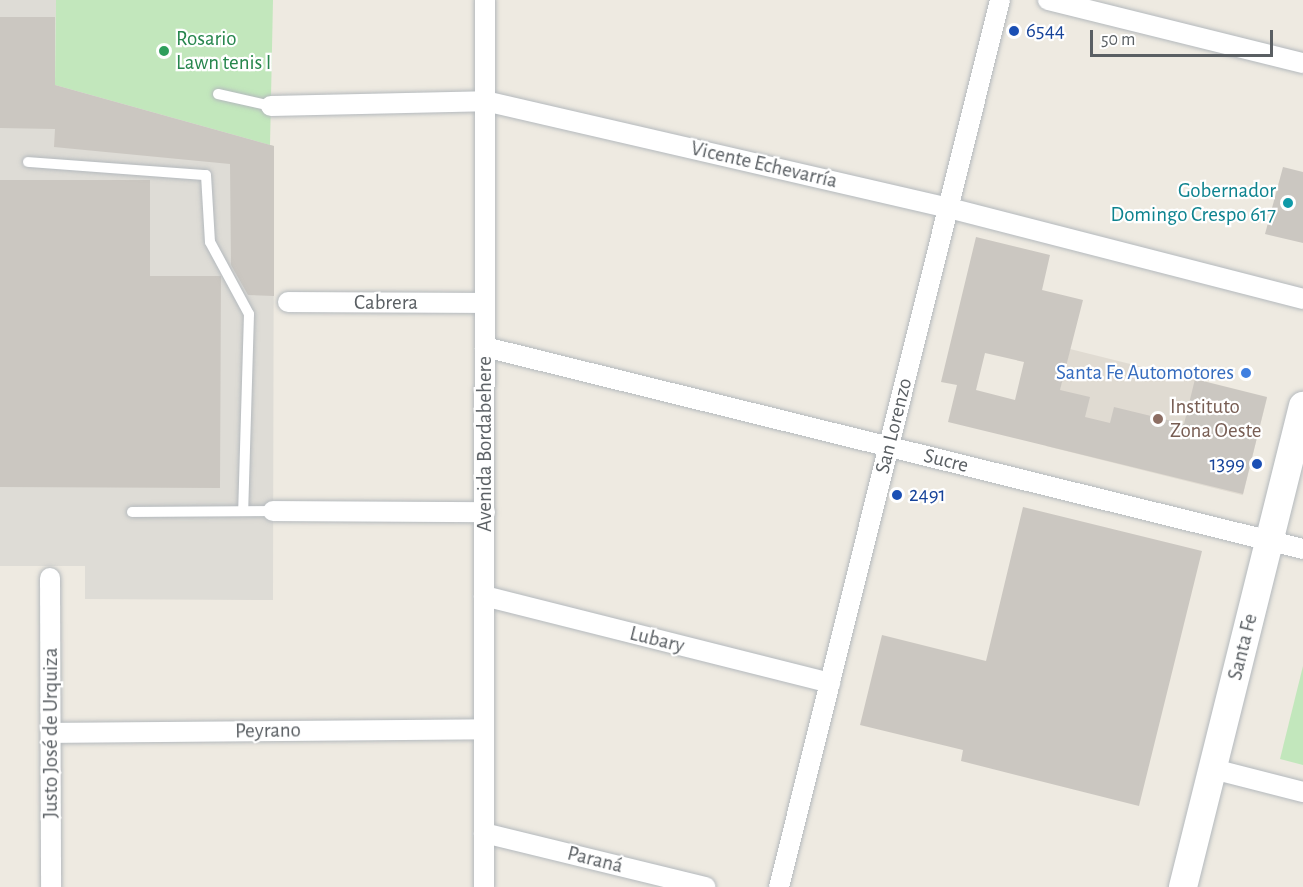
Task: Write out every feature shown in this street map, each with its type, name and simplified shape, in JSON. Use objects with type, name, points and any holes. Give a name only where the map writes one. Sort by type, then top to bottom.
[{"type":"main road","name":"Santa Fe","points":[[1183,887],[1303,406]]},
{"type":"street","name":"Avenida Bordabehere","points":[[484,887],[485,0]]},
{"type":"street","name":"San Lorenzo","points":[[779,887],[1000,0]]},
{"type":"street","points":[[1048,0],[1303,63]]},
{"type":"street","name":"Vicente Echevarría","points":[[271,106],[485,101],[949,208],[1303,299]]},
{"type":"street","name":"Cabrera","points":[[288,302],[484,303]]},
{"type":"street","name":"Sucre","points":[[485,346],[1303,549]]},
{"type":"street","points":[[273,511],[484,512]]},
{"type":"street","name":"Justo José de Urquiza","points":[[50,578],[51,887]]},
{"type":"street","name":"Lubary","points":[[484,596],[830,683]]},
{"type":"street","name":"Peyrano","points":[[51,733],[484,729]]},
{"type":"street","points":[[1213,769],[1303,792]]},
{"type":"street","name":"Paraná","points":[[484,833],[706,887]]},
{"type":"lane","name":"Vicente Echevarría","points":[[218,94],[271,106]]},
{"type":"lane","points":[[28,162],[206,175],[210,242],[249,314],[243,512]]},
{"type":"lane","points":[[132,512],[273,511]]},
{"type":"shaded area","points":[[0,0],[56,0],[55,85],[274,146],[273,600],[85,599],[85,566],[0,566]]},
{"type":"shaded area","name":"Instituto Zona Oeste","points":[[1070,349],[1267,398],[1243,495],[1046,446]]},
{"type":"green space","name":"Rosario Lawn tenis I","points":[[56,0],[273,0],[270,145],[55,85]]},
{"type":"green space","points":[[1303,666],[1303,765],[1280,759]]},
{"type":"building","points":[[0,17],[55,17],[55,85],[274,146],[274,296],[248,295],[231,265],[230,164],[54,147],[55,129],[0,128]]},
{"type":"building","name":"Gobernador Domingo Crespo 617","points":[[1283,167],[1303,172],[1303,243],[1265,234]]},
{"type":"building","points":[[0,180],[150,180],[150,276],[221,276],[220,488],[0,487]]},
{"type":"building","points":[[976,237],[1050,255],[1042,290],[1083,300],[1060,390],[1090,397],[1085,417],[1110,423],[1114,407],[1184,424],[1195,379],[1267,397],[1243,494],[948,422],[957,385],[941,382]],"holes":[[[985,353],[1024,362],[1015,400],[976,390]]]},
{"type":"building","points":[[1023,507],[1202,551],[1139,806],[961,761],[963,750],[860,725],[882,635],[986,661]]},
{"type":"place","name":"6544","points":[[1014,31]]},
{"type":"place","name":"Rosario Lawn tenis I","points":[[164,51]]},
{"type":"place","name":"Gobernador Domingo Crespo 617","points":[[1288,203]]},
{"type":"place","name":"Santa Fe Automotores","points":[[1246,373]]},
{"type":"place","name":"Instituto Zona Oeste","points":[[1158,419]]},
{"type":"place","name":"1399","points":[[1257,464]]},
{"type":"place","name":"2491","points":[[897,495]]}]
